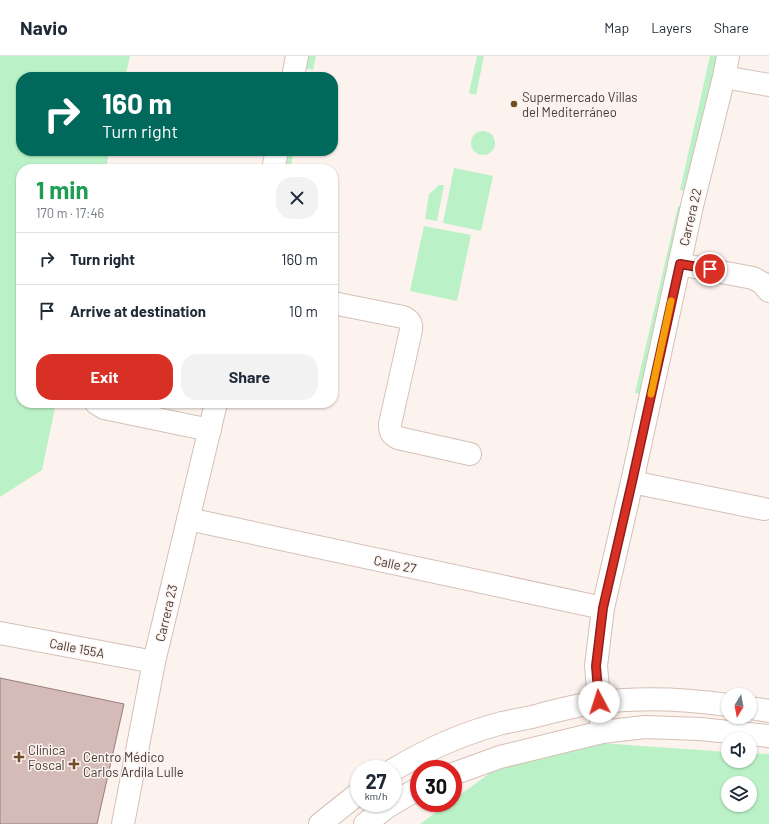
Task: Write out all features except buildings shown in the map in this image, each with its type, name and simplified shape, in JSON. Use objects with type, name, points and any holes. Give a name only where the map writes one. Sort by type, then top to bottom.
[{"type":"street","points":[[294,72],[297,56]]},
{"type":"street","name":"Carrera 22","points":[[602,732],[596,666],[603,608],[728,56]]},
{"type":"street","points":[[724,77],[769,85]]},
{"type":"street","points":[[680,264],[754,278],[762,283],[769,291]]},
{"type":"street","points":[[338,304],[403,317],[408,319],[412,324],[390,424],[390,431],[392,435],[398,438],[470,454]]},
{"type":"street","points":[[104,408],[210,430]]},
{"type":"street","name":"Carrera 23","points":[[123,824],[154,662],[215,408]]},
{"type":"street","points":[[632,482],[764,509]]},
{"type":"street","name":"Calle 27","points":[[188,519],[603,608]]},
{"type":"street","name":"Calle 155A","points":[[0,633],[154,662]]},
{"type":"street","points":[[0,645],[46,653],[66,646]]},
{"type":"street","points":[[402,765],[463,736],[502,723],[599,702],[627,699],[662,699],[702,701],[721,704]]},
{"type":"street","points":[[757,709],[769,711]]},
{"type":"street","points":[[462,771],[500,757],[602,732],[645,727],[700,729],[769,736]]},
{"type":"street","points":[[365,824],[386,807],[410,793]]},
{"type":"street","points":[[320,824],[350,800]]},
{"type":"green space","points":[[0,56],[130,56],[126,72],[16,72],[16,156],[108,156],[107,164],[16,164],[16,408],[55,408],[42,470],[0,497]]},
{"type":"green space","points":[[308,56],[316,56],[313,70],[305,68]]},
{"type":"green space","points":[[477,56],[484,56],[476,95],[469,93]]},
{"type":"green space","points":[[710,56],[717,56],[687,192],[680,190]]},
{"type":"green space","points":[[483,131],[491,135],[495,143],[491,151],[483,155],[475,151],[471,143],[475,135]]},
{"type":"green space","points":[[285,156],[293,156],[291,164],[283,164]]},
{"type":"green space","points":[[454,168],[493,176],[481,231],[443,223]]},
{"type":"green space","points":[[439,185],[444,185],[437,221],[425,219],[429,194]]},
{"type":"green space","points":[[678,206],[685,207],[642,394],[635,393]]},
{"type":"green space","points":[[424,226],[471,235],[457,301],[410,291]]},
{"type":"green space","points":[[600,743],[721,752],[721,768],[757,768],[757,753],[769,754],[769,824],[420,824],[437,812],[462,812],[462,793],[494,770]]},
{"type":"slow traffic","points":[[651,394],[671,301]]},
{"type":"place","name":"Supermercado Villas del Mediterráneo","points":[[514,104]]},
{"type":"place","name":"Clínica Foscal","points":[[19,757]]},
{"type":"place","name":"Centro Médico Carlos Ardila Lulle","points":[[74,764]]},
{"type":"route","points":[[599,702],[596,666],[603,608],[680,264],[710,269]]}]
